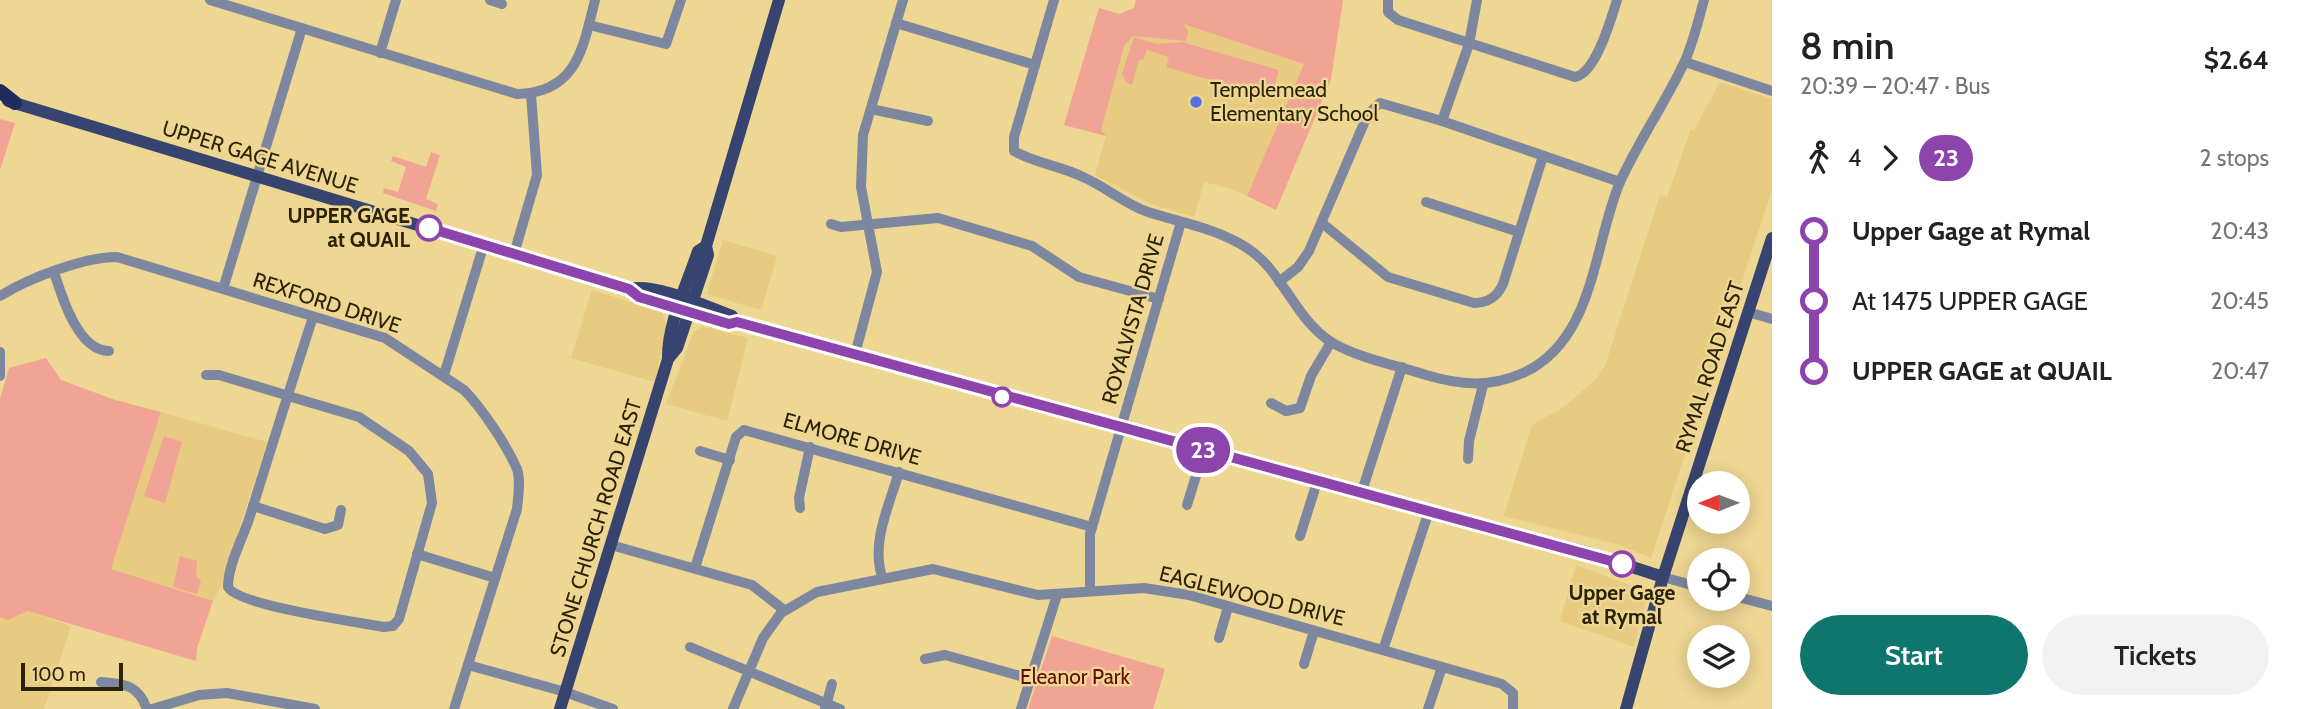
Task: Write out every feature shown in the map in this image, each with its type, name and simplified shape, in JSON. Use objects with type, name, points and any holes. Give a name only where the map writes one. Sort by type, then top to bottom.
[{"type":"highway","points":[[0,91],[15,103]]},
{"type":"main road","name":"STONE CHURCH ROAD EAST","points":[[560,709],[668,359],[668,345],[708,254],[706,246],[779,0]]},
{"type":"main road","name":"UPPER GAGE AVENUE","points":[[0,99],[484,244],[629,289],[639,297],[732,316],[737,322],[1361,494],[1586,552],[1663,577]]},
{"type":"main road","name":"RYMAL ROAD EAST","points":[[1626,709],[1663,577],[1772,238]]},
{"type":"street","points":[[210,0],[509,92],[531,94],[557,85],[569,74],[596,0]]},
{"type":"street","points":[[380,53],[396,0]]},
{"type":"street","points":[[490,0],[502,4]]},
{"type":"street","points":[[589,24],[666,44],[681,0]]},
{"type":"street","points":[[855,354],[876,279],[860,157],[871,108],[903,0]]},
{"type":"street","points":[[1054,0],[1013,144],[1014,151],[1086,178],[1145,211],[1208,228],[1249,249],[1262,259],[1301,316],[1331,342],[1447,381],[1483,385],[1504,382],[1533,368],[1560,346],[1569,332],[1584,300],[1620,182],[1685,62],[1704,0]]},
{"type":"street","points":[[1388,0],[1388,12],[1394,18],[1570,76],[1581,76],[1606,34],[1614,1]]},
{"type":"street","points":[[1443,121],[1469,43],[1476,0]]},
{"type":"street","points":[[896,23],[1035,65]]},
{"type":"street","points":[[223,289],[302,27]]},
{"type":"street","points":[[1685,62],[1772,91]]},
{"type":"street","points":[[514,254],[537,174],[531,94]]},
{"type":"street","points":[[1279,282],[1305,258],[1373,107],[1389,104],[1620,182]]},
{"type":"street","points":[[871,108],[928,121]]},
{"type":"street","points":[[1322,223],[1388,277],[1474,303],[1488,301],[1500,291],[1543,156]]},
{"type":"street","points":[[1426,202],[1519,232]]},
{"type":"street","points":[[831,224],[841,227],[938,218],[1032,246],[1079,277],[1159,299]]},
{"type":"street","name":"ROYALVISTA DRIVE","points":[[1090,590],[1088,558],[1092,527],[1181,222]]},
{"type":"street","points":[[444,375],[484,244]]},
{"type":"street","name":"REXFORD DRIVE","points":[[0,296],[33,279],[103,257],[117,257],[385,338],[444,375],[475,400],[518,471],[517,509],[454,709]]},
{"type":"street","points":[[54,272],[65,307],[74,323],[91,345],[110,351]]},
{"type":"street","points":[[1748,312],[1772,319]]},
{"type":"street","points":[[206,375],[219,375],[288,396],[359,417],[416,457],[428,474],[432,503],[399,619],[393,626],[384,627],[270,606],[236,595],[228,587],[253,506],[288,396],[313,317]]},
{"type":"street","points":[[1271,403],[1286,411],[1300,408],[1311,376],[1331,342]]},
{"type":"street","points":[[0,352],[0,376]]},
{"type":"street","points":[[1361,494],[1402,367]]},
{"type":"street","points":[[1468,459],[1469,441],[1483,385]]},
{"type":"street","name":"ELMORE DRIVE","points":[[695,568],[736,437],[744,430],[1092,527]]},
{"type":"street","points":[[800,508],[799,498],[810,447]]},
{"type":"street","points":[[1187,505],[1204,450]]},
{"type":"street","points":[[700,451],[730,460]]},
{"type":"street","points":[[883,577],[877,562],[877,544],[899,472]]},
{"type":"street","points":[[1300,536],[1317,482]]},
{"type":"street","points":[[253,506],[325,530],[337,526],[341,510]]},
{"type":"street","points":[[1383,650],[1429,511]]},
{"type":"street","points":[[611,545],[752,585],[785,610]]},
{"type":"street","points":[[417,554],[495,579]]},
{"type":"street","name":"EAGLEWOOD DRIVE","points":[[733,709],[763,638],[785,610],[817,592],[883,577],[944,570],[1014,590],[1057,595],[1090,590],[1144,588],[1171,591],[1502,684],[1513,693],[1513,709]]},
{"type":"street","name":"UPPER GAGE AVENUE","points":[[1663,577],[1687,584]]},
{"type":"street","points":[[1021,709],[1057,595]]},
{"type":"street","points":[[1750,600],[1772,606]]},
{"type":"street","points":[[1219,638],[1228,607]]},
{"type":"street","points":[[1304,664],[1314,631]]},
{"type":"street","points":[[690,647],[825,707],[839,709]]},
{"type":"street","points":[[925,659],[944,655],[1031,679]]},
{"type":"street","points":[[468,665],[565,692],[613,709]]},
{"type":"street","points":[[1428,709],[1441,667]]},
{"type":"street","points":[[101,682],[129,684],[139,692],[149,709],[199,695],[227,693],[314,709]]},
{"type":"street","points":[[825,707],[832,684]]},
{"type":"street","points":[[261,709],[265,698]]},
{"type":"shaded area","name":"Templemead Elementary School","points":[[1099,8],[1119,14],[1134,8],[1305,64],[1331,79],[1276,210],[1232,189],[1204,182],[1194,217],[1151,204],[1095,175],[1106,136],[1064,125]]},
{"type":"shaded area","points":[[1720,82],[1772,99],[1772,190],[1651,558],[1620,545],[1504,516],[1532,425],[1564,407],[1596,379],[1605,366],[1660,195],[1667,197],[1691,129],[1694,130]]},
{"type":"shaded area","points":[[723,240],[777,256],[761,310],[707,294]]},
{"type":"shaded area","points":[[592,290],[662,312],[667,325],[655,382],[571,358]]},
{"type":"shaded area","points":[[703,327],[748,338],[727,421],[666,404],[694,331]]},
{"type":"shaded area","points":[[161,412],[267,442],[221,586],[213,601],[111,569]]},
{"type":"shaded area","points":[[1576,565],[1648,592],[1634,647],[1560,621]]},
{"type":"shaded area","points":[[0,602],[71,626],[44,709],[0,709]]},
{"type":"green space","points":[[1136,0],[1343,0],[1331,79],[1276,210],[1247,196],[1304,64],[1183,24],[1188,31],[1186,41],[1133,36],[1124,46],[1101,130],[1106,136],[1064,125],[1099,8],[1119,14],[1134,8]]},
{"type":"green space","points":[[1134,37],[1157,44],[1182,42],[1279,70],[1271,98],[1166,67],[1169,57],[1147,50],[1143,60],[1139,60],[1132,85],[1127,83],[1122,74]]},
{"type":"green space","points":[[0,119],[15,123],[0,170]]},
{"type":"green space","points":[[431,152],[440,155],[426,199],[438,204],[436,211],[383,193],[384,188],[398,192],[406,167],[391,161],[393,156],[426,167]]},
{"type":"green space","points":[[46,358],[61,380],[115,400],[161,412],[111,569],[213,601],[197,648],[196,661],[27,611],[8,620],[0,617],[0,399],[9,368]]},
{"type":"green space","points":[[164,436],[182,442],[165,503],[144,496]]},
{"type":"green space","points":[[180,556],[197,561],[196,576],[201,581],[197,594],[173,587]]},
{"type":"green space","name":"Eleanor Park","points":[[1052,636],[1165,669],[1153,709],[1028,709]]},
{"type":"bus line","name":"23","points":[[429,228],[629,289],[639,297],[729,324],[737,322],[799,338],[1012,399],[1586,552],[1622,564]]},
{"type":"place","name":"Templemead Elementary School","points":[[1196,102]]},
{"type":"place","name":"UPPER GAGE at QUAIL","points":[[429,228]]},
{"type":"place","name":"Upper Gage at Rymal","points":[[1622,564]]}]
